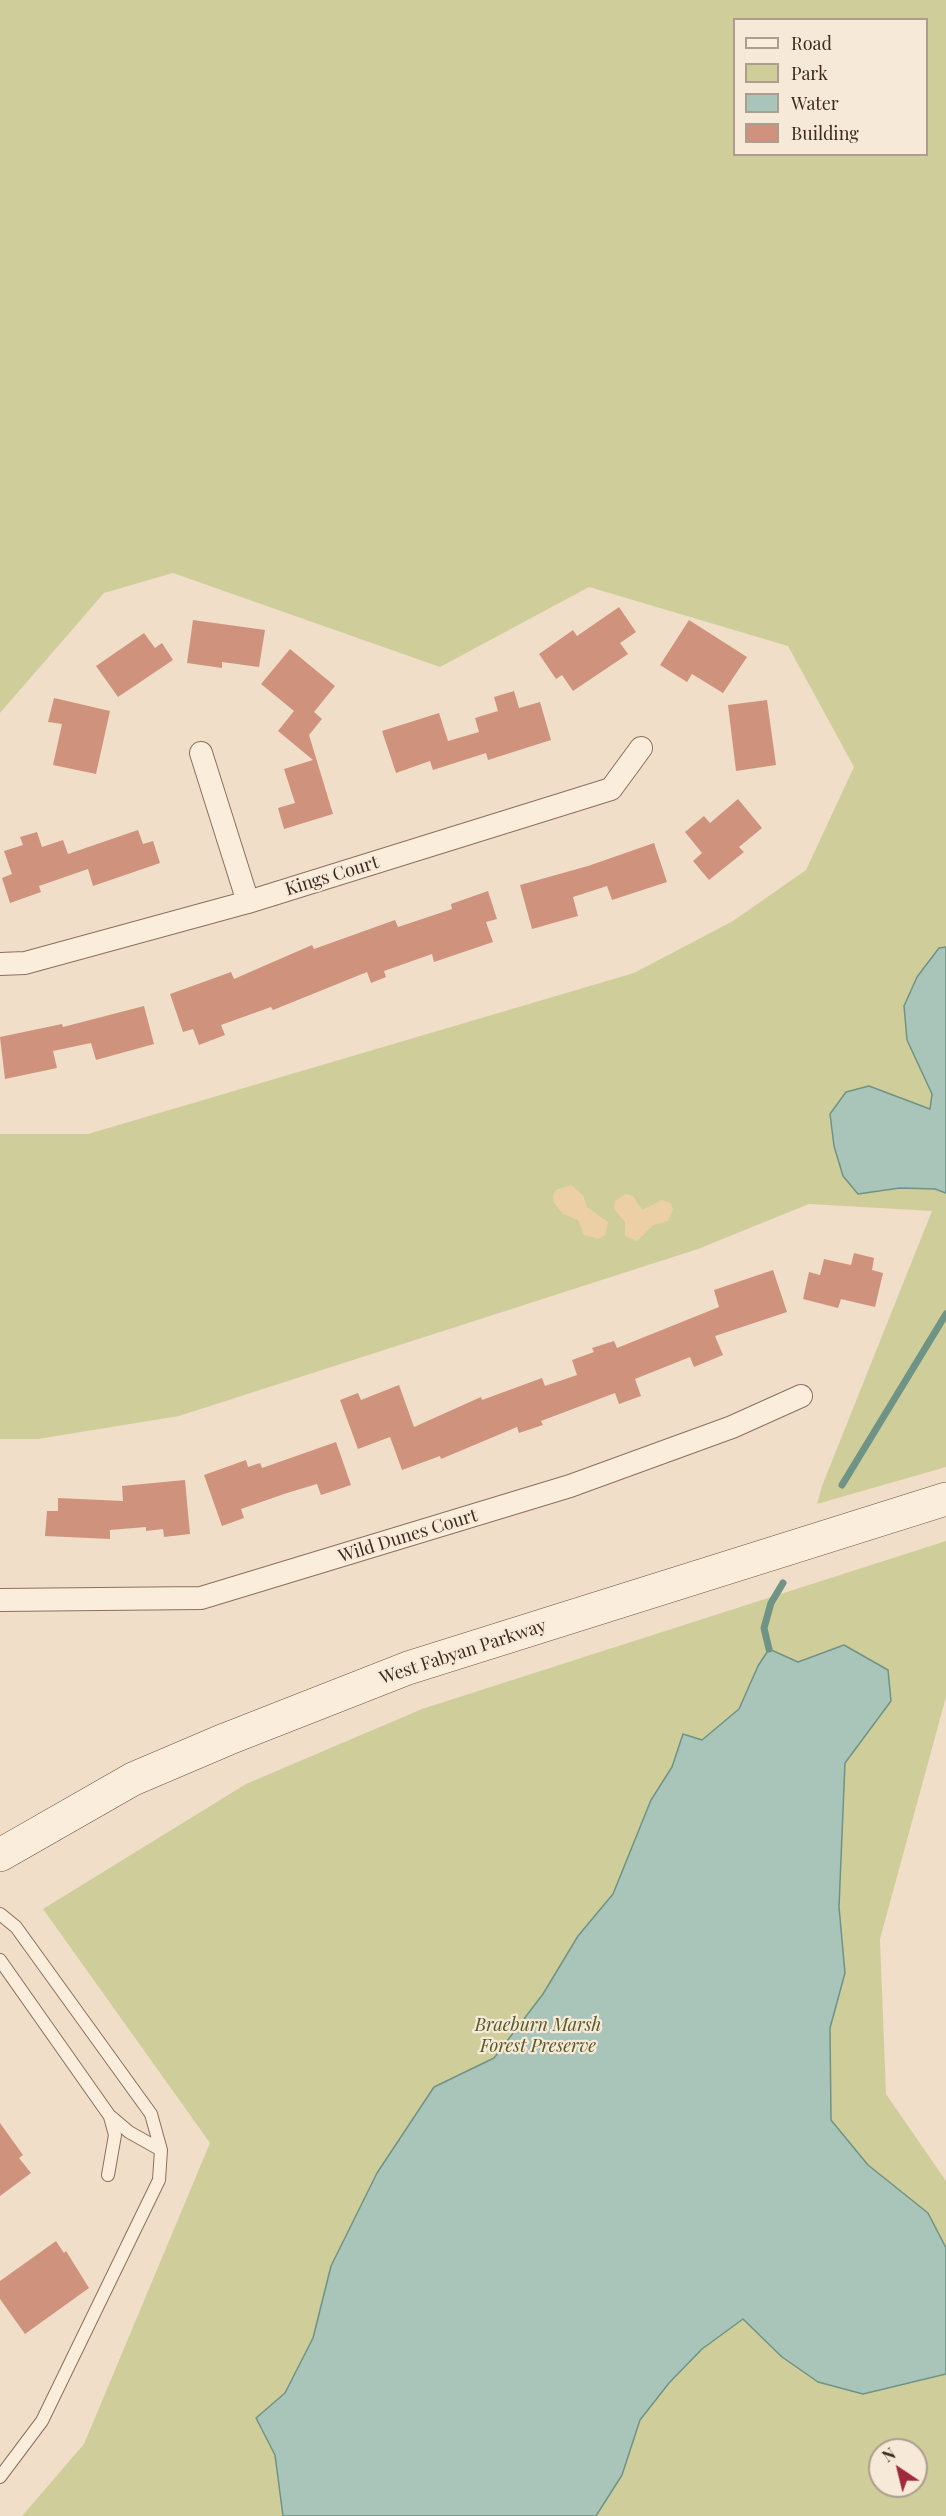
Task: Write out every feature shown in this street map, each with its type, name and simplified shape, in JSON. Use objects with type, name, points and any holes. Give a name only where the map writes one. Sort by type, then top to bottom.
[{"type":"main road","name":"West Fabyan Parkway","points":[[0,1855],[134,1779],[227,1738],[408,1668],[946,1499]]},
{"type":"street","name":"Kings Court","points":[[0,964],[25,963],[248,902],[611,789],[641,748]]},
{"type":"street","points":[[201,753],[248,902]]},
{"type":"street","name":"Wild Dunes Court","points":[[0,1600],[201,1598],[570,1486],[732,1427],[801,1396]]},
{"type":"lane","points":[[0,1914],[16,1927],[151,2114],[161,2150],[159,2180],[42,2421],[0,2477]]},
{"type":"lane","points":[[0,1960],[109,2115],[129,2132],[161,2150]]},
{"type":"lane","points":[[108,2175],[115,2135],[109,2115]]},
{"type":"green space","points":[[0,0],[946,0],[946,1467],[817,1504],[822,1486],[932,1211],[809,1204],[698,1249],[179,1416],[38,1439],[0,1439],[0,1134],[88,1134],[634,973],[733,921],[806,870],[854,767],[788,646],[589,587],[440,667],[173,573],[104,593],[0,713]]},
{"type":"green space","name":"Braeburn Marsh Forest Preserve","points":[[946,1541],[946,1697],[880,1939],[886,2094],[946,2181],[946,2516],[22,2516],[84,2444],[210,2143],[43,1909],[246,1784],[422,1709]]},
{"type":"sand","points":[[571,1185],[583,1195],[587,1207],[608,1222],[605,1235],[598,1239],[584,1235],[578,1220],[563,1214],[554,1203],[553,1195],[556,1190]]},
{"type":"sand","points":[[626,1194],[633,1196],[642,1210],[662,1200],[671,1203],[673,1209],[668,1221],[653,1225],[637,1241],[625,1236],[625,1222],[614,1209],[615,1201]]},
{"type":"water","points":[[946,947],[946,1193],[935,1189],[900,1188],[858,1194],[843,1176],[834,1146],[830,1114],[846,1092],[869,1086],[930,1109],[932,1094],[907,1040],[904,1006],[917,977],[939,948]]},
{"type":"water","points":[[844,1645],[888,1670],[891,1701],[845,1763],[839,1907],[845,1973],[830,2028],[831,2120],[868,2165],[928,2213],[946,2248],[946,2374],[863,2394],[818,2382],[782,2357],[743,2319],[702,2349],[669,2383],[640,2420],[622,2475],[596,2516],[283,2516],[275,2455],[256,2418],[285,2393],[313,2338],[331,2266],[377,2173],[434,2087],[494,2058],[543,1994],[578,1936],[613,1894],[651,1800],[672,1767],[683,1734],[702,1740],[739,1709],[758,1666],[769,1649],[798,1662]]},
{"type":"building","points":[[619,607],[636,632],[620,643],[628,654],[573,691],[562,675],[556,679],[539,654],[573,630],[577,636]]},
{"type":"building","points":[[193,620],[265,630],[259,667],[222,662],[222,668],[187,663]]},
{"type":"building","points":[[689,620],[747,657],[723,693],[692,674],[687,682],[660,665]]},
{"type":"building","points":[[144,633],[155,648],[162,643],[173,660],[118,697],[96,666]]},
{"type":"building","points":[[290,649],[335,686],[314,712],[322,719],[309,735],[333,814],[284,829],[278,808],[295,803],[284,769],[313,760],[278,731],[294,711],[261,684]]},
{"type":"building","points":[[514,691],[519,708],[540,702],[551,740],[488,760],[486,753],[433,770],[430,761],[396,773],[382,731],[439,713],[448,741],[479,732],[475,718],[498,711],[494,697]]},
{"type":"building","points":[[54,698],[110,711],[96,774],[53,765],[62,724],[48,722]]},
{"type":"building","points":[[767,700],[776,765],[736,771],[728,705]]},
{"type":"building","points":[[738,799],[762,828],[739,847],[744,852],[709,880],[693,861],[702,853],[685,832],[704,816],[710,823]]},
{"type":"building","points":[[138,830],[143,844],[153,841],[160,863],[93,886],[88,869],[39,886],[41,892],[10,903],[2,878],[12,874],[4,851],[23,845],[20,837],[37,832],[42,847],[63,840],[68,854]]},
{"type":"building","points":[[654,843],[667,882],[612,900],[607,886],[573,897],[578,916],[532,929],[520,885],[588,866]]},
{"type":"building","points":[[488,891],[497,919],[486,922],[493,942],[434,962],[432,954],[384,971],[386,977],[371,983],[367,972],[273,1010],[271,1007],[221,1025],[225,1035],[199,1045],[193,1029],[183,1032],[170,994],[231,972],[234,979],[312,945],[314,949],[395,920],[398,927],[452,909],[451,904]]},
{"type":"building","points":[[144,1006],[154,1044],[96,1060],[91,1043],[53,1051],[57,1068],[5,1079],[0,1037],[62,1024],[63,1027]]},
{"type":"building","points":[[854,1253],[874,1258],[872,1270],[883,1273],[875,1307],[841,1299],[838,1308],[803,1299],[809,1272],[820,1275],[824,1259],[851,1265]]},
{"type":"building","points":[[773,1270],[787,1312],[715,1336],[723,1355],[694,1367],[690,1357],[635,1379],[641,1396],[619,1404],[615,1393],[541,1421],[543,1425],[519,1433],[517,1427],[441,1459],[440,1456],[402,1470],[390,1437],[358,1449],[340,1400],[358,1393],[361,1400],[399,1385],[414,1427],[481,1397],[482,1400],[542,1378],[545,1386],[577,1375],[572,1360],[594,1352],[592,1348],[614,1341],[617,1348],[719,1307],[714,1290]]},
{"type":"building","points":[[336,1442],[351,1485],[321,1495],[317,1484],[287,1493],[241,1509],[244,1518],[222,1526],[204,1475],[246,1460],[248,1467],[260,1463],[262,1468]]},
{"type":"building","points":[[185,1480],[190,1534],[164,1537],[163,1529],[146,1531],[146,1527],[110,1530],[110,1539],[45,1536],[47,1511],[58,1511],[58,1498],[123,1501],[122,1486]]},
{"type":"building","points":[[0,2123],[23,2155],[19,2158],[31,2173],[0,2196]]},
{"type":"building","points":[[56,2241],[64,2253],[66,2251],[89,2288],[25,2334],[0,2299],[0,2281]]},
{"type":"waterway","points":[[842,1485],[946,1314]]},
{"type":"waterway","points":[[769,1649],[764,1628],[771,1603],[783,1583]]}]
